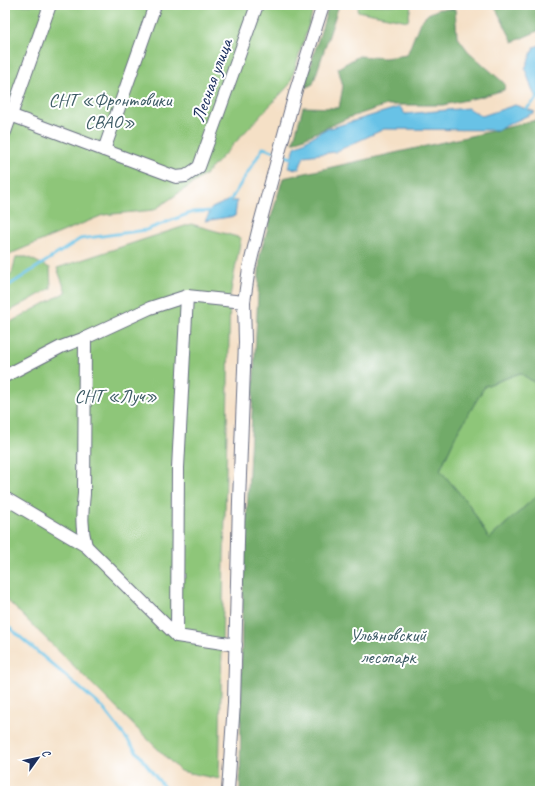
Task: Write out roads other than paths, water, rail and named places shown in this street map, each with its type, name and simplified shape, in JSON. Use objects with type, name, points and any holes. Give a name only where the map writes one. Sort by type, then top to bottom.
[{"type":"street","points":[[5,132],[8,114],[50,5]]},
{"type":"street","points":[[8,114],[104,150],[155,5]]},
{"type":"street","name":"Лесная улица","points":[[104,150],[176,177],[186,176],[199,167],[257,5]]},
{"type":"street","points":[[228,791],[236,645],[239,501],[245,342],[244,302],[249,268],[260,223],[296,90],[323,5]]},
{"type":"street","points":[[5,376],[61,347],[150,308],[187,296],[244,302]]},
{"type":"street","points":[[177,636],[178,468],[187,296]]},
{"type":"street","points":[[84,338],[84,494],[82,533],[86,546]]},
{"type":"street","points":[[5,498],[86,546],[177,636],[236,645]]},
{"type":"water","points":[[540,45],[540,99],[534,94],[525,69],[534,47]]},
{"type":"water","points":[[515,105],[535,112],[497,130],[384,129],[335,152],[304,156],[299,169],[288,168],[295,147],[324,130],[400,107],[405,114],[468,108],[482,116]]},
{"type":"water","points":[[227,201],[237,201],[235,216],[205,221],[212,208]]},
{"type":"waterway","points":[[524,111],[540,96]]},
{"type":"waterway","points":[[228,204],[263,148],[273,151]]},
{"type":"waterway","points":[[286,156],[291,158],[295,156]]},
{"type":"waterway","points":[[5,288],[80,239],[146,230],[193,212],[214,211]]},
{"type":"waterway","points":[[5,624],[102,707],[167,791]]},
{"type":"park label","name":"СНТ «Фронтовики СВАО»","points":[[110,110]]},
{"type":"park label","name":"СНТ «Луч»","points":[[116,395]]},
{"type":"park label","name":"Ульяновский лесопарк","points":[[388,645]]}]
